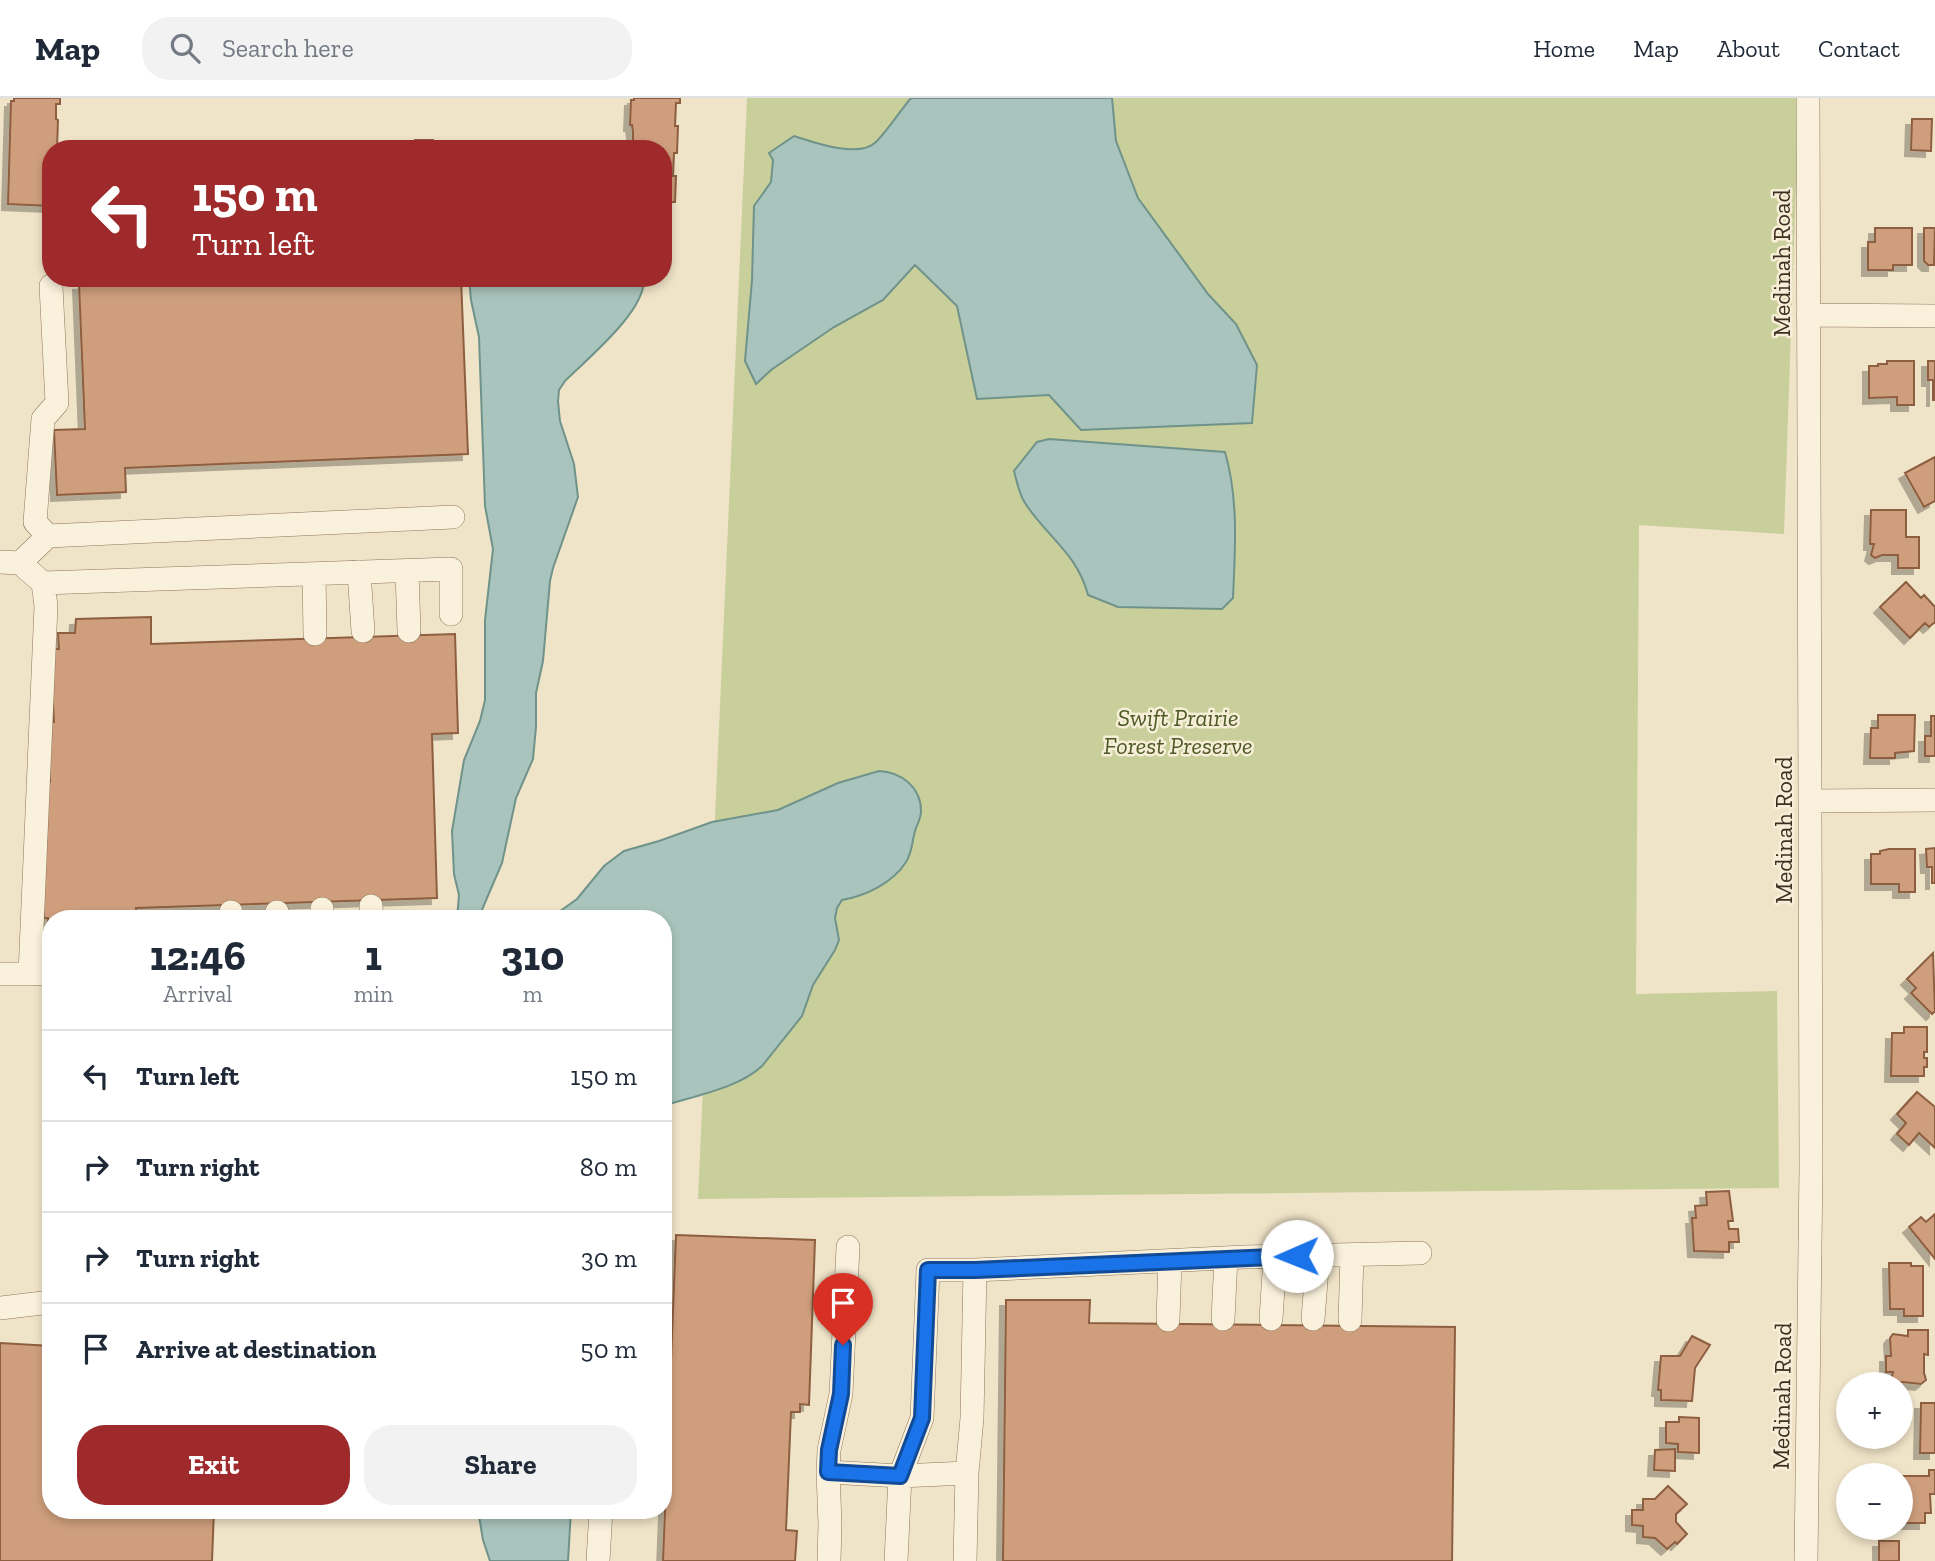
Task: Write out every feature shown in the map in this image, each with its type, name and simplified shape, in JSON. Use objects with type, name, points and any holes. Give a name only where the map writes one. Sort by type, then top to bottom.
[{"type":"street","name":"Medinah Road","points":[[1806,1561],[1811,1167],[1808,98]]},
{"type":"street","points":[[48,536],[35,522],[43,419],[57,403],[51,287]]},
{"type":"street","points":[[1808,315],[1935,316]]},
{"type":"street","points":[[452,614],[451,569],[43,583],[10,562],[48,536],[453,517]]},
{"type":"street","points":[[407,570],[409,631]]},
{"type":"street","points":[[359,572],[363,631]]},
{"type":"street","points":[[314,574],[315,634]]},
{"type":"street","points":[[0,974],[41,973],[46,606],[43,583]]},
{"type":"street","points":[[1810,801],[1935,800]]},
{"type":"street","points":[[829,1561],[829,1450],[841,1394],[848,1247]]},
{"type":"street","points":[[896,1561],[900,1476],[922,1418],[928,1270],[1226,1258],[1420,1254]]},
{"type":"street","points":[[1350,1320],[1352,1255]]},
{"type":"street","points":[[1314,1319],[1318,1256]]},
{"type":"street","points":[[1271,1319],[1275,1257]]},
{"type":"street","points":[[1223,1319],[1226,1258]]},
{"type":"street","points":[[1168,1320],[1170,1261]]},
{"type":"street","points":[[965,1561],[975,1270]]},
{"type":"street","points":[[0,1308],[42,1303]]},
{"type":"street","points":[[828,1472],[900,1476],[967,1473]]},
{"type":"street","points":[[598,1561],[600,1519]]},
{"type":"green space","name":"Swift Prairie Forest Preserve","points":[[747,98],[1799,98],[1784,534],[1639,525],[1636,994],[1777,991],[1779,1188],[698,1199]]},
{"type":"water","points":[[911,98],[1112,98],[1116,141],[1138,198],[1208,294],[1236,324],[1257,365],[1252,423],[1081,430],[1049,395],[977,399],[957,306],[915,265],[883,300],[834,327],[771,370],[756,384],[745,361],[752,280],[754,206],[771,182],[773,160],[769,153],[794,136],[836,148],[868,147],[881,137]]},
{"type":"water","points":[[470,287],[643,287],[636,305],[626,319],[559,390],[560,421],[574,464],[578,497],[550,581],[543,661],[536,693],[533,759],[516,798],[502,863],[482,910],[458,910],[459,895],[454,874],[452,831],[464,760],[480,721],[485,700],[485,620],[493,549],[485,506],[479,337]]},
{"type":"water","points":[[1049,439],[1225,452],[1234,507],[1233,598],[1222,609],[1118,607],[1088,595],[1069,556],[1025,503],[1014,471],[1037,442]]},
{"type":"water","points":[[879,771],[895,774],[914,788],[921,811],[910,855],[894,876],[878,887],[842,900],[835,918],[839,940],[835,950],[813,985],[802,1016],[762,1066],[729,1086],[672,1103],[672,910],[562,910],[577,899],[604,866],[624,851],[712,822],[778,810],[838,783]]},
{"type":"water","points":[[480,1519],[570,1519],[568,1561],[490,1561]]},
{"type":"building","points":[[14,98],[60,98],[60,104],[56,104],[57,140],[42,140],[42,206],[8,204],[11,101],[14,101]]},
{"type":"building","points":[[680,98],[680,103],[676,103],[677,153],[674,153],[673,176],[676,176],[675,202],[672,202],[672,140],[633,140],[630,125],[631,100]]},
{"type":"building","points":[[1912,119],[1932,119],[1931,151],[1911,150]]},
{"type":"building","points":[[1875,228],[1912,228],[1912,265],[1893,265],[1893,270],[1868,270],[1868,242],[1875,242]]},
{"type":"building","points":[[1924,228],[1935,228],[1934,265],[1928,265],[1924,261]]},
{"type":"building","points":[[79,287],[461,287],[468,454],[125,468],[126,492],[57,495],[54,430],[85,429]]},
{"type":"building","points":[[1887,361],[1914,361],[1914,405],[1897,405],[1897,397],[1869,398],[1869,366],[1887,364]]},
{"type":"building","points":[[1928,361],[1935,361],[1935,400],[1933,380],[1928,380]]},
{"type":"building","points":[[1935,457],[1935,501],[1924,507],[1905,473]]},
{"type":"building","points":[[1871,510],[1906,510],[1906,537],[1919,537],[1919,568],[1898,568],[1898,555],[1875,558],[1871,555],[1874,544],[1870,544]]},
{"type":"building","points":[[1906,582],[1921,598],[1924,595],[1935,607],[1935,622],[1929,627],[1925,623],[1910,638],[1880,607]]},
{"type":"building","points":[[151,617],[151,644],[455,634],[458,733],[432,734],[437,898],[136,910],[44,910],[41,843],[47,843],[44,782],[50,782],[48,722],[54,722],[50,648],[59,649],[58,633],[75,633],[76,619]]},
{"type":"building","points":[[1878,715],[1915,715],[1914,751],[1895,753],[1895,758],[1870,758],[1871,728],[1878,728]]},
{"type":"building","points":[[1931,716],[1935,716],[1935,756],[1925,756],[1925,736],[1931,736]]},
{"type":"building","points":[[1935,848],[1935,883],[1932,883],[1932,867],[1927,867],[1926,849]]},
{"type":"building","points":[[1915,849],[1915,892],[1899,892],[1899,884],[1871,884],[1871,854],[1880,854],[1880,851]]},
{"type":"building","points":[[1933,953],[1935,1011],[1932,1014],[1911,993],[1916,988],[1907,979]]},
{"type":"building","points":[[1904,1027],[1927,1027],[1927,1052],[1924,1052],[1924,1058],[1927,1058],[1927,1067],[1924,1067],[1924,1076],[1891,1076],[1892,1033],[1904,1033]]},
{"type":"building","points":[[1917,1092],[1935,1107],[1935,1148],[1919,1133],[1909,1145],[1897,1134],[1906,1123],[1897,1114]]},
{"type":"building","points":[[1729,1191],[1733,1221],[1728,1221],[1729,1229],[1738,1229],[1739,1242],[1729,1242],[1729,1252],[1694,1251],[1692,1218],[1696,1218],[1695,1206],[1707,1205],[1706,1192]]},
{"type":"building","points":[[1935,1214],[1935,1259],[1909,1227],[1921,1217],[1926,1222]]},
{"type":"building","points":[[676,1235],[815,1240],[809,1405],[800,1404],[800,1412],[791,1412],[786,1530],[797,1531],[795,1561],[663,1561],[665,1519],[672,1519],[672,1335]]},
{"type":"building","points":[[1889,1263],[1923,1266],[1923,1316],[1904,1316],[1904,1309],[1890,1309]]},
{"type":"building","points":[[1006,1300],[1090,1300],[1089,1323],[1455,1327],[1452,1561],[1003,1561]]},
{"type":"building","points":[[1908,1330],[1928,1330],[1928,1355],[1924,1354],[1926,1380],[1921,1384],[1913,1383],[1913,1372],[1886,1372],[1886,1356],[1891,1356],[1890,1338],[1893,1334],[1908,1336]]},
{"type":"building","points":[[1692,1336],[1710,1345],[1695,1368],[1692,1401],[1661,1400],[1661,1390],[1658,1390],[1661,1356],[1680,1356]]},
{"type":"building","points":[[0,1343],[42,1345],[42,1519],[214,1519],[212,1561],[0,1561]]},
{"type":"building","points":[[1921,1403],[1935,1403],[1935,1453],[1920,1453]]},
{"type":"building","points":[[1679,1417],[1699,1418],[1699,1453],[1678,1452],[1678,1444],[1666,1443],[1666,1422],[1679,1422]]},
{"type":"building","points":[[1675,1449],[1675,1471],[1654,1470],[1655,1450]]},
{"type":"building","points":[[1929,1470],[1935,1470],[1935,1494],[1930,1494],[1931,1513],[1925,1513],[1925,1523],[1913,1523],[1913,1476],[1929,1476]]},
{"type":"building","points":[[1668,1486],[1687,1504],[1676,1514],[1676,1522],[1687,1534],[1667,1549],[1655,1538],[1643,1537],[1643,1526],[1632,1525],[1632,1510],[1643,1510],[1643,1499],[1655,1499]]},
{"type":"building","points":[[1879,1541],[1899,1541],[1899,1561],[1879,1561]]},
{"type":"route","points":[[843,1345],[841,1394],[829,1450],[828,1472],[900,1476],[922,1418],[928,1270],[1297,1256]]}]
